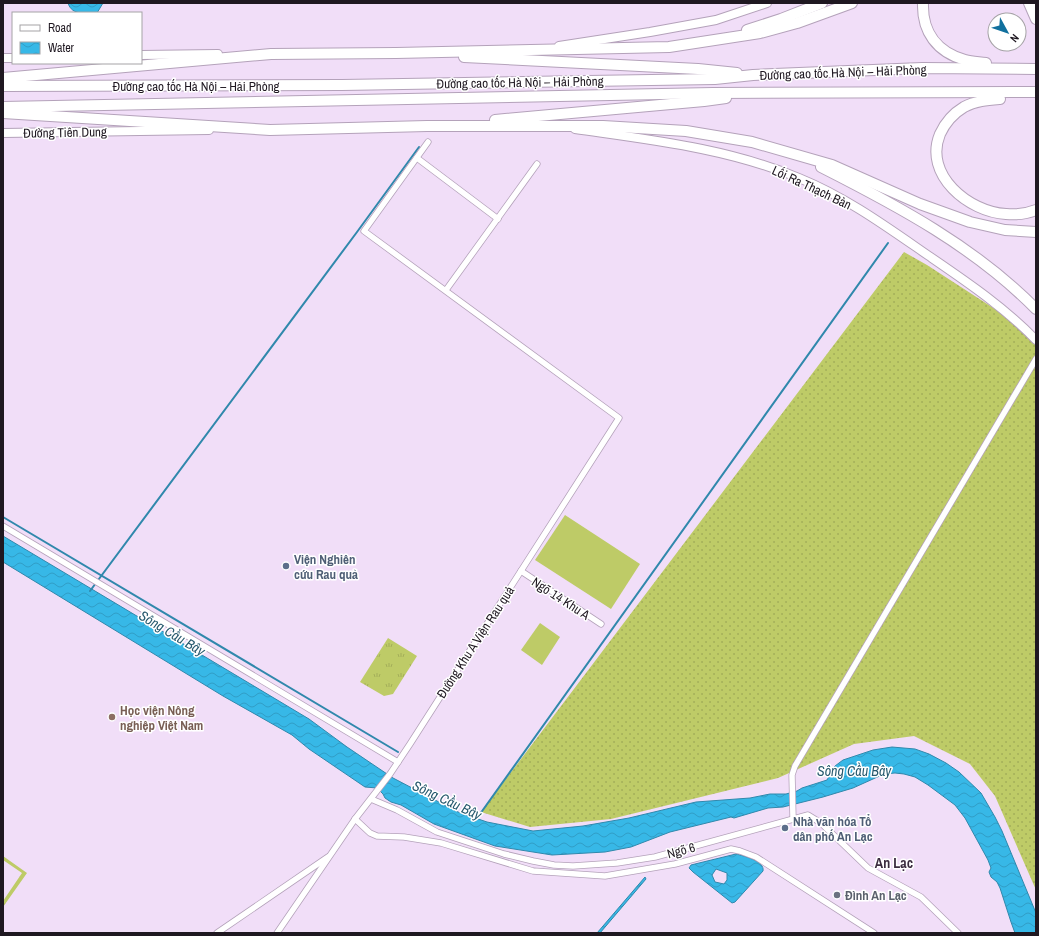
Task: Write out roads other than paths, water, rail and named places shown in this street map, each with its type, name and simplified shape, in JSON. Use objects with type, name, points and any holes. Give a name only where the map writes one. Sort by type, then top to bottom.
[{"type":"highway","points":[[713,41],[781,19],[822,3]]},
{"type":"highway","points":[[3,78],[271,54],[669,47],[760,33],[817,16],[852,3]]},
{"type":"highway","points":[[923,3],[923,19],[929,35],[941,47],[954,56],[966,61],[987,64],[1036,63]]},
{"type":"highway","points":[[1029,3],[1036,20]]},
{"type":"highway","points":[[1032,3],[1036,20]]},
{"type":"highway","points":[[396,53],[499,60],[698,69],[753,75]]},
{"type":"highway","name":"Đường cao tốc Hà Nội – Hải Phòng","points":[[3,86],[349,85],[715,79],[753,75],[922,68],[1036,69]]},
{"type":"highway","name":"Đường cao tốc Hà Nội – Hải Phòng","points":[[3,107],[705,93],[1036,92]]},
{"type":"highway","points":[[427,126],[704,101],[752,93]]},
{"type":"highway","points":[[1036,98],[1006,98],[987,100],[965,107],[956,113],[943,129],[938,143],[937,153],[940,169],[946,181],[957,193],[971,203],[996,214],[1013,215],[1036,210]]},
{"type":"highway","points":[[3,113],[270,130],[427,126],[603,126],[686,131],[752,142],[794,154],[844,170],[944,213],[981,225],[1005,230],[1036,232]]},
{"type":"highway","points":[[794,154],[871,193],[947,238],[1002,277],[1036,309]]},
{"type":"main road","points":[[533,50],[716,20],[767,3]]},
{"type":"main road","points":[[142,55],[271,54]]},
{"type":"main road","name":"Lối Ra Thạch Bàn","points":[[548,126],[703,149],[750,160],[800,178],[864,212],[932,258],[994,301],[1036,340]]},
{"type":"main road","name":"Đường Tiên Dung","points":[[3,133],[270,130]]},
{"type":"street","points":[[428,142],[364,231],[446,290],[537,164]]},
{"type":"street","points":[[417,158],[498,219]]},
{"type":"street","name":"Đường Khu A Viện Rau quả","points":[[277,933],[355,819],[398,762],[619,418],[446,290]]},
{"type":"street","points":[[793,816],[792,775],[795,766],[1036,359]]},
{"type":"street","points":[[3,526],[398,762]]},
{"type":"street","name":"Ngõ 14 Khu A","points":[[521,571],[601,624]]},
{"type":"street","name":"Ngõ 6","points":[[372,798],[437,832],[497,852],[534,862],[573,866],[617,863],[655,857],[793,816],[807,815],[821,823],[868,868],[921,896],[958,933]]},
{"type":"street","points":[[355,819],[370,833],[376,836],[404,837],[441,843],[533,871],[605,876],[675,864],[731,849],[756,857],[874,933]]},
{"type":"street","points":[[217,933],[330,856]]},
{"type":"water","points":[[68,3],[103,3],[98,12],[76,12]]},
{"type":"water","name":"Sông Cầu Bây","points":[[3,536],[309,719],[393,778],[458,812],[487,822],[533,831],[583,826],[629,818],[696,802],[750,798],[770,794],[786,794],[827,780],[835,766],[843,760],[873,750],[892,747],[915,749],[929,754],[959,772],[981,793],[1002,831],[1036,913],[1036,933],[1015,933],[1000,888],[989,872],[991,868],[988,860],[965,818],[955,805],[915,777],[904,774],[884,774],[853,788],[823,797],[783,807],[768,808],[734,818],[731,817],[670,832],[631,847],[605,852],[552,855],[495,846],[434,824],[401,805],[391,802],[385,798],[377,788],[365,787],[309,749],[292,735],[223,696],[3,562]]},
{"type":"water","points":[[736,854],[761,864],[763,871],[735,902],[732,903],[689,868],[691,865]],"holes":[[[716,869],[727,873],[727,880],[724,884],[715,882],[712,875]]]},
{"type":"water","points":[[645,877],[646,879],[600,933],[597,933]]},
{"type":"waterway","points":[[90,591],[419,147]]},
{"type":"waterway","points":[[475,821],[888,243]]},
{"type":"waterway","points":[[3,517],[398,752]]},
{"type":"place","name":"Viện Nghiên cứu Rau quả","points":[[286,566]]},
{"type":"place","name":"Học viện Nông nghiệp Việt Nam","points":[[112,717]]},
{"type":"place","name":"Nhà văn hóa Tổ dân phố An Lạc","points":[[785,828]]},
{"type":"place","name":"Đình An Lạc","points":[[837,895]]},
{"type":"district","name":"An Lạc","points":[[894,863]]}]
